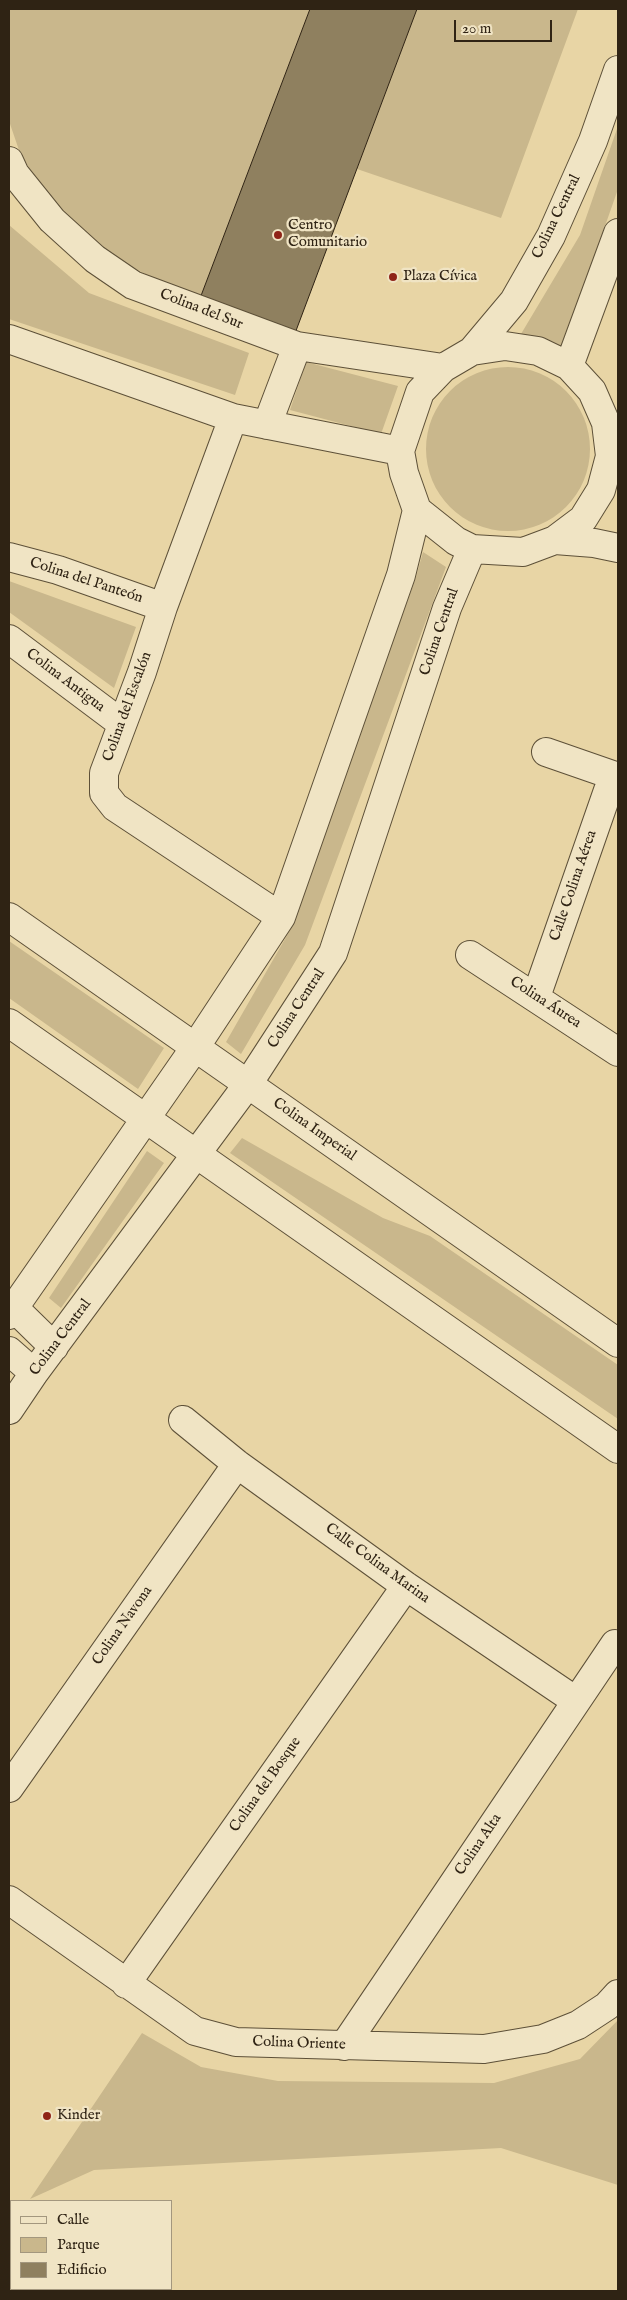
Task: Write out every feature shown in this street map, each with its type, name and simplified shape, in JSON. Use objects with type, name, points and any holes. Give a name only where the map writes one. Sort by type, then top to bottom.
[{"type":"street","name":"Colina Central","points":[[472,351],[514,301],[551,236],[593,140],[618,70]]},
{"type":"street","name":"Colina del Sur","points":[[9,161],[15,174],[52,220],[94,259],[133,284],[297,346],[443,368]]},
{"type":"street","points":[[569,366],[618,233]]},
{"type":"street","points":[[9,339],[233,418],[400,451]]},
{"type":"street","points":[[267,425],[297,346]]},
{"type":"street","points":[[505,346],[538,351],[569,366],[592,391],[606,422],[612,443],[601,490],[582,519],[555,540],[523,552],[472,549],[456,541],[417,510],[404,474],[400,451],[420,392],[443,368],[472,351],[505,346]]},
{"type":"street","name":"Colina del Escalón","points":[[233,418],[104,773],[104,793],[115,807],[281,917]]},
{"type":"street","points":[[54,1347],[10,1308],[196,1046],[281,917],[401,575],[417,510]]},
{"type":"street","points":[[555,540],[594,543],[618,548]]},
{"type":"street","name":"Colina Central","points":[[9,1410],[34,1373],[248,1084],[333,952],[447,608],[472,549]]},
{"type":"street","name":"Colina del Panteón","points":[[9,557],[58,570],[163,607]]},
{"type":"street","name":"Colina Antigua","points":[[9,638],[121,724]]},
{"type":"street","points":[[546,752],[615,776]]},
{"type":"street","name":"Calle Colina Aérea","points":[[536,997],[615,776]]},
{"type":"street","name":"Colina Imperial","points":[[9,917],[618,1343]]},
{"type":"street","name":"Colina Áurea","points":[[470,955],[618,1052]]},
{"type":"street","points":[[9,1023],[618,1450]]},
{"type":"street","points":[[9,1351],[34,1373]]},
{"type":"street","name":"Calle Colina Marina","points":[[183,1420],[237,1464],[406,1586],[576,1701]]},
{"type":"street","name":"Colina Navona","points":[[9,1788],[237,1464]]},
{"type":"street","name":"Colina del Bosque","points":[[126,1984],[406,1586]]},
{"type":"street","name":"Colina Alta","points":[[344,2046],[615,1644]]},
{"type":"street","name":"Colina Oriente","points":[[9,1900],[195,2031],[236,2042],[484,2049],[543,2039],[578,2025],[607,2006],[618,1994]]},
{"type":"green space","points":[[9,9],[310,9],[199,301],[112,257],[55,205],[21,156],[9,121]]},
{"type":"green space","points":[[417,9],[578,9],[501,218],[357,169]]},
{"type":"green space","points":[[618,126],[618,189],[598,246],[567,351],[521,334],[580,235]]},
{"type":"green space","points":[[9,225],[89,293],[249,353],[235,395],[9,319]]},
{"type":"green space","points":[[306,362],[398,386],[381,434],[290,410]]},
{"type":"green space","points":[[516,367],[539,373],[554,381],[566,391],[576,403],[587,425],[590,449],[587,473],[576,495],[566,507],[554,517],[532,528],[500,531],[484,528],[462,517],[440,495],[429,473],[426,441],[429,425],[440,403],[462,381],[484,370]]},
{"type":"green space","points":[[423,552],[446,567],[305,945],[241,1054],[226,1042],[289,932],[416,577]]},
{"type":"green space","points":[[9,581],[136,627],[114,688],[9,612]]},
{"type":"green space","points":[[9,941],[164,1048],[138,1089],[9,998]]},
{"type":"green space","points":[[242,1138],[383,1218],[430,1236],[618,1365],[618,1419],[230,1153]]},
{"type":"green space","points":[[147,1151],[164,1163],[61,1308],[49,1298]]},
{"type":"green space","points":[[618,2020],[618,2185],[501,2148],[94,2170],[30,2199],[142,2033],[201,2067],[278,2081],[494,2083],[580,2059]]},
{"type":"building","name":"Centro Comunitario","points":[[310,9],[417,9],[294,336],[199,301]]},
{"type":"place","name":"Centro Comunitario","points":[[278,235]]},
{"type":"place","name":"Plaza Cívica","points":[[393,277]]},
{"type":"place","name":"Kinder","points":[[47,2116]]}]
